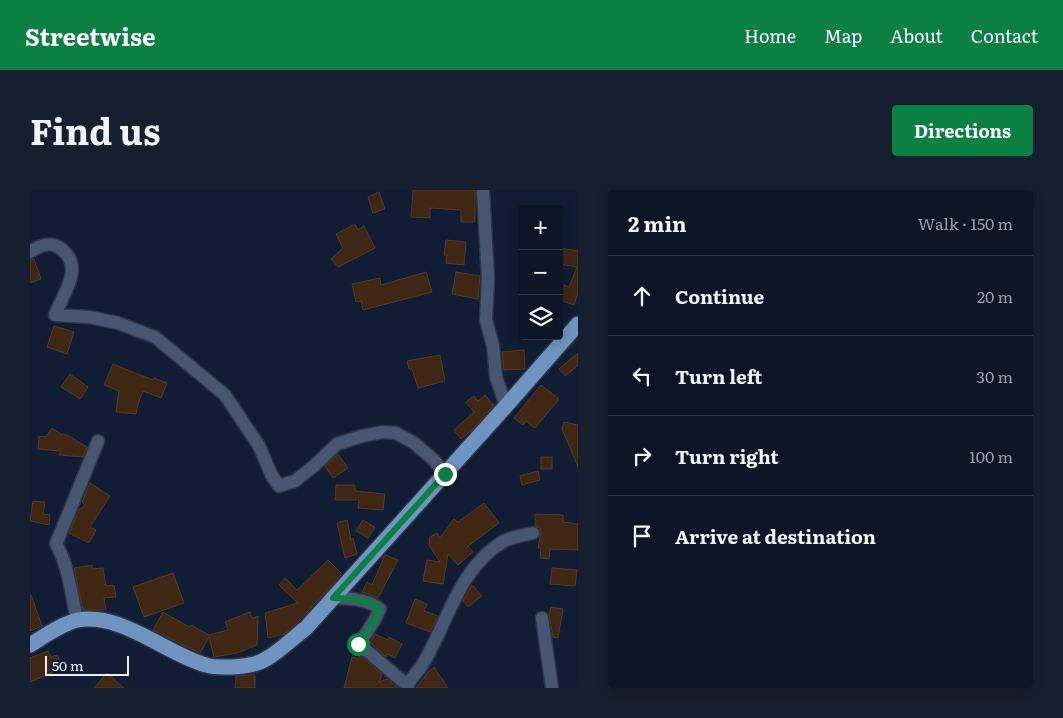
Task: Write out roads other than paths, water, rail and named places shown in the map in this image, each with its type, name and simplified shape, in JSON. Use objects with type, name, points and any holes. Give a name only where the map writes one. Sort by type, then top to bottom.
[{"type":"main road","points":[[30,645],[77,620],[90,620],[109,622],[129,629],[174,653],[208,666],[249,666],[267,658],[306,628],[578,324]]},
{"type":"street","points":[[483,190],[488,278],[486,320],[493,346],[496,377],[506,406]]},
{"type":"street","points":[[31,251],[42,245],[57,246],[69,255],[73,270],[55,316],[89,317],[118,323],[155,337],[225,395],[259,446],[272,476],[280,486],[295,481],[337,444],[383,432],[396,433],[414,443],[434,460],[445,474]]},
{"type":"street","points":[[77,620],[60,550],[56,544],[98,441]]},
{"type":"street","points":[[333,598],[355,599],[372,603],[380,608],[374,621],[358,644],[407,686],[421,666],[459,589],[472,569],[486,554],[506,540],[533,533]]},
{"type":"street","points":[[542,618],[552,688]]}]
